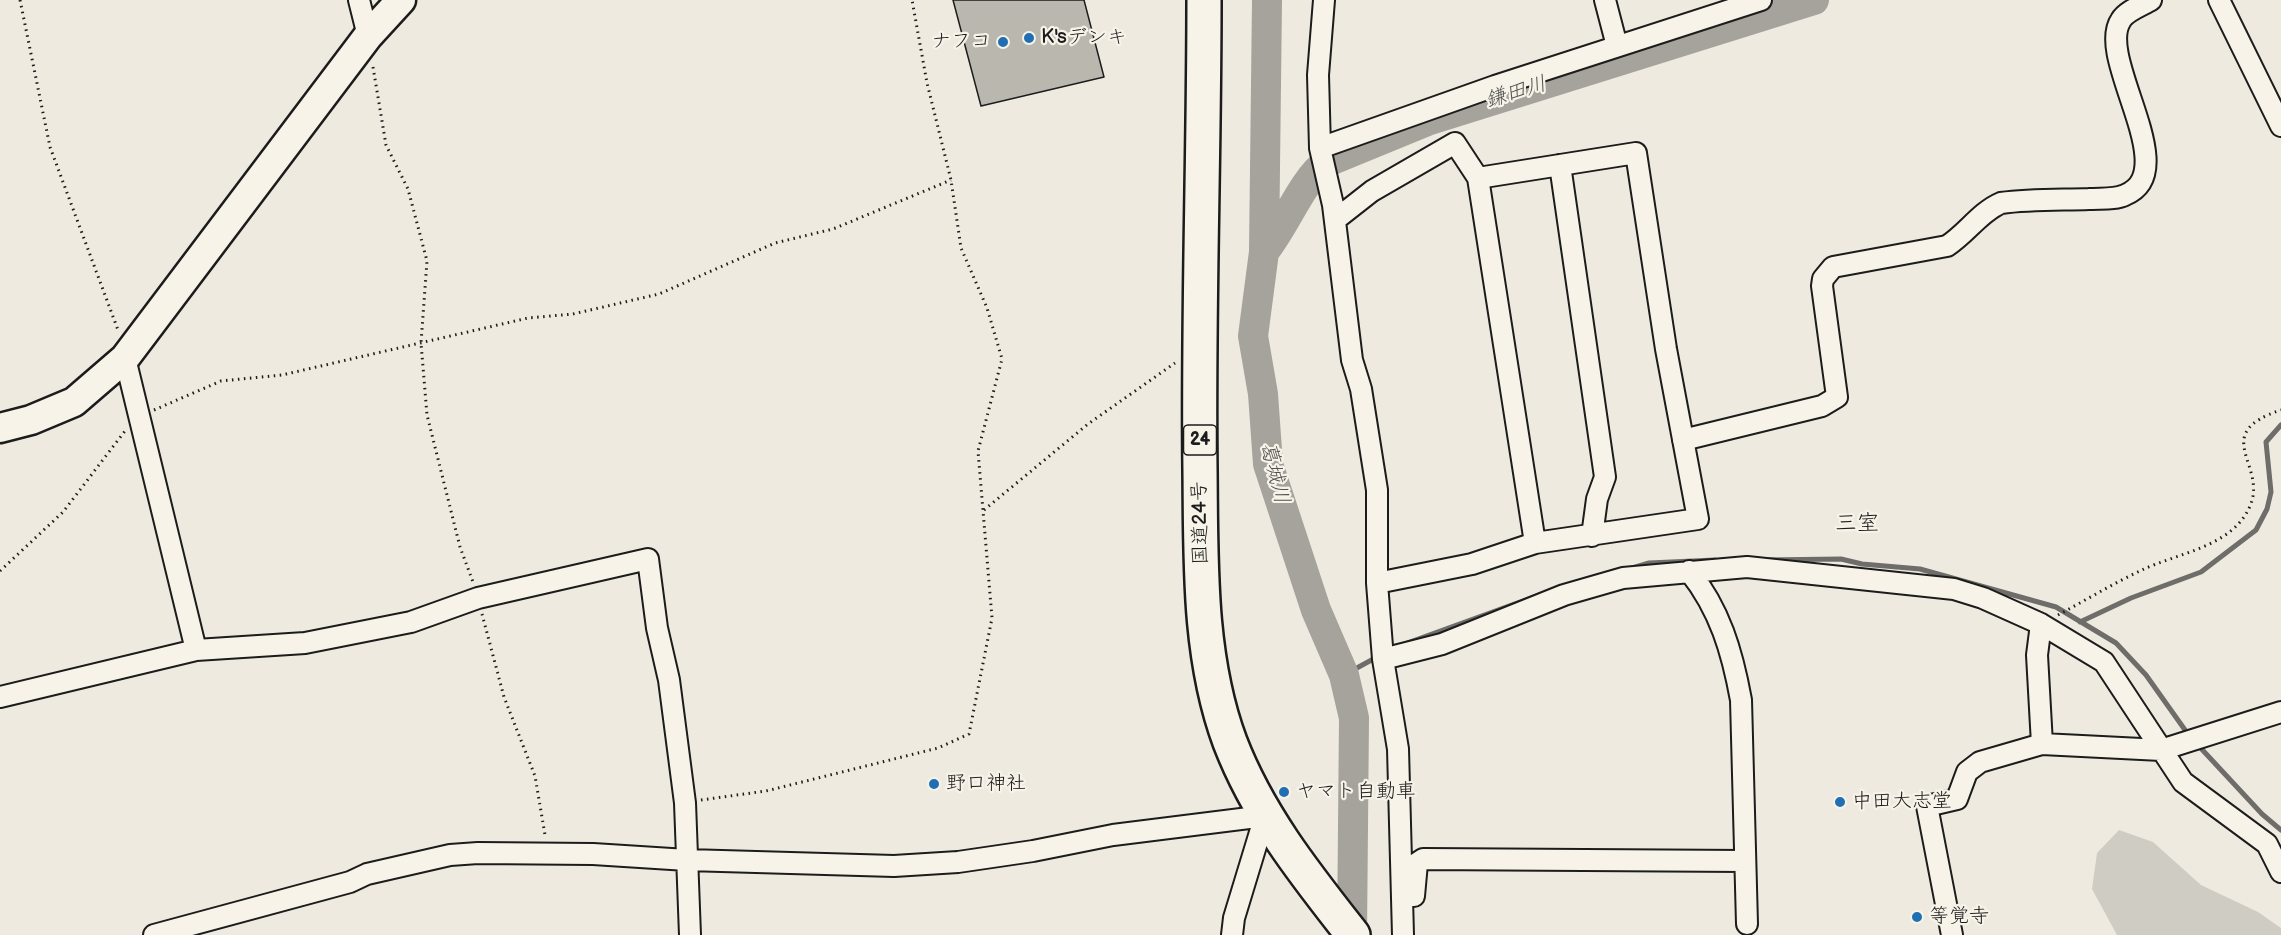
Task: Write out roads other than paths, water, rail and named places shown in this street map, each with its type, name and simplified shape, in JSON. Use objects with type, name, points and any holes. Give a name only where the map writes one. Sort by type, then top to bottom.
[{"type":"highway","name":"国道24号","points":[[1204,0],[1204,162],[1198,347],[1202,570],[1209,661],[1230,741],[1265,816],[1294,860],[1353,935]]},
{"type":"street","points":[[359,0],[368,36]]},
{"type":"street","points":[[0,428],[31,420],[74,402],[109,369],[125,358],[368,36],[401,0]]},
{"type":"street","points":[[1324,0],[1318,75],[1320,148],[1334,212],[1352,360],[1361,389],[1377,490],[1377,583],[1383,659],[1398,749],[1403,935]]},
{"type":"street","points":[[1605,0],[1617,46]]},
{"type":"street","points":[[1320,148],[1617,46],[1761,0]]},
{"type":"street","points":[[1683,440],[1822,405],[1837,397],[1821,286],[1827,272],[1833,267],[1947,246],[1962,237],[1992,207],[2001,203],[2123,196],[2140,184],[2145,162],[2142,134],[2121,66],[2115,31],[2121,18],[2151,0]]},
{"type":"street","points":[[2219,0],[2281,126]]},
{"type":"street","points":[[1334,212],[1455,143],[1478,177],[1534,543]]},
{"type":"street","points":[[1377,583],[1472,564],[1534,543],[1698,519],[1666,349],[1636,153],[1478,177]]},
{"type":"street","points":[[1560,165],[1605,477],[1597,499],[1592,536]]},
{"type":"street","points":[[125,358],[141,416],[196,650]]},
{"type":"street","points":[[0,697],[196,650],[305,643],[411,622],[478,598],[648,560],[657,628],[669,680],[685,803],[690,935]]},
{"type":"street","points":[[1383,659],[1442,644],[1584,589],[1623,578],[1747,567],[1954,589],[1983,598],[2041,624],[2104,662],[2183,782],[2267,844],[2281,872]]},
{"type":"street","points":[[1689,572],[1708,596],[1735,666],[1741,700],[1747,924]]},
{"type":"street","points":[[2041,624],[2037,655],[2042,744]]},
{"type":"street","points":[[1952,935],[1927,806],[1957,799],[1967,772],[1980,762],[2042,744],[2161,750],[2281,712]]},
{"type":"street","points":[[154,935],[350,882],[367,874],[450,855],[593,854],[687,860],[894,866],[958,862],[1033,851],[1113,835],[1265,816],[1234,918],[1232,935]]},
{"type":"street","points":[[1413,935],[1414,875],[1417,863],[1423,859],[1745,861]]},
{"type":"waterway","name":"葛城川","points":[[1267,0],[1264,252],[1253,336],[1263,394],[1268,464],[1316,610],[1344,675],[1354,718],[1352,935]]},
{"type":"waterway","name":"鎌田川","points":[[1264,252],[1302,191],[1327,162],[1427,121],[1814,0]]},
{"type":"waterway","points":[[2080,622],[2131,598],[2201,572],[2256,530],[2267,509],[2271,492],[2266,442],[2281,425]]},
{"type":"waterway","points":[[1763,560],[1841,559],[1862,564],[1920,569],[2056,607],[2116,643],[2146,675],[2190,737]]},
{"type":"waterway","points":[[1629,569],[1649,563],[1715,560]]},
{"type":"waterway","points":[[1399,646],[1553,590]]},
{"type":"waterway","points":[[1344,675],[1377,657]]},
{"type":"waterway","points":[[2196,743],[2262,814],[2281,830]]},
{"type":"place","name":"K'sデンキ","points":[[1029,38]]},
{"type":"place","name":"ナフコ","points":[[1003,42]]},
{"type":"place","name":"野口神社","points":[[934,784]]},
{"type":"place","name":"ヤマト自動車","points":[[1284,792]]},
{"type":"place","name":"中田大志堂","points":[[1840,802]]},
{"type":"place","name":"等覚寺","points":[[1917,917]]},
{"type":"district","name":"三室","points":[[1857,524]]}]
